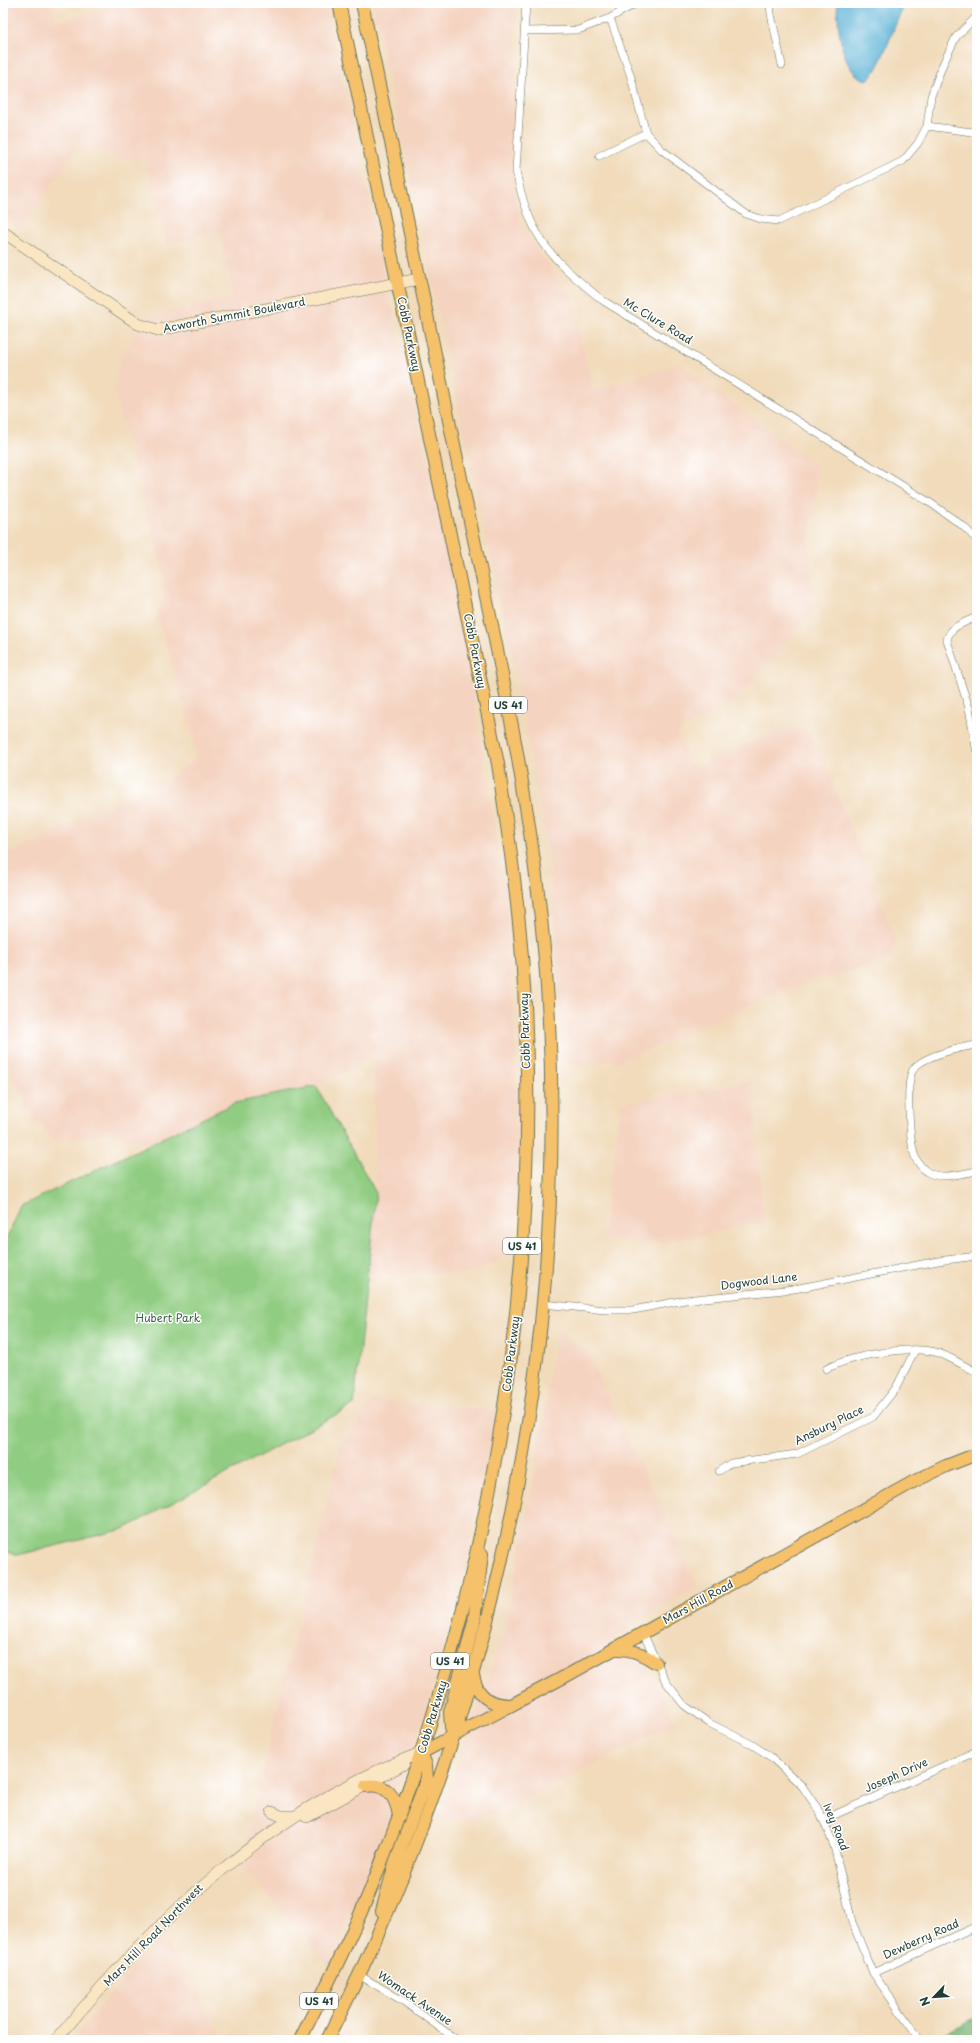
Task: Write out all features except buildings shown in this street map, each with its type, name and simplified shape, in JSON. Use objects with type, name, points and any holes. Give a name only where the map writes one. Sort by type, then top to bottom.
[{"type":"main road","name":"Cobb Parkway","points":[[300,2040],[350,1936],[399,1816],[421,1753],[454,1645],[483,1524],[504,1412],[520,1276],[527,1136],[524,985],[510,848],[498,764],[339,3]]},
{"type":"main road","name":"Cobb Parkway","points":[[327,2040],[359,1975],[416,1844],[454,1736],[473,1673],[495,1588],[518,1479],[531,1403],[542,1304],[550,1192],[550,1051],[547,979],[535,867],[524,790],[511,717],[362,3]]},
{"type":"main road","name":"Mars Hill Road","points":[[421,1753],[615,1649],[913,1482],[946,1466],[977,1454]]},
{"type":"main road","points":[[454,1736],[450,1727],[450,1712],[474,1622],[480,1579],[483,1524]]},
{"type":"main road","points":[[615,1649],[631,1650],[656,1663]]},
{"type":"main road","points":[[473,1673],[475,1686],[482,1697],[497,1704],[513,1705]]},
{"type":"main road","points":[[379,1930],[384,1900],[395,1863],[427,1778],[426,1765],[421,1753]]},
{"type":"main road","points":[[366,1786],[381,1787],[391,1793],[399,1816]]},
{"type":"street","name":"Mc Clure Road","points":[[526,3],[516,170],[521,194],[530,220],[543,244],[565,270],[602,300],[932,504],[963,526],[977,540]]},
{"type":"street","points":[[525,31],[578,30],[610,18],[637,3]]},
{"type":"street","points":[[770,3],[782,65]]},
{"type":"street","points":[[610,18],[630,74],[646,133],[662,150],[746,214],[761,219],[780,221],[903,161],[918,143],[927,126],[931,96],[943,64],[956,36],[977,16]]},
{"type":"street","points":[[927,126],[977,132]]},
{"type":"street","points":[[599,156],[646,133]]},
{"type":"street","name":"Acworth Summit Boulevard","points":[[3,232],[138,324],[158,330],[419,279]]},
{"type":"street","points":[[977,617],[952,629],[947,640],[969,708],[977,753]]},
{"type":"street","points":[[977,1045],[936,1055],[918,1064],[912,1070],[909,1081],[914,1154],[921,1167],[928,1173],[939,1176],[977,1171]]},
{"type":"street","name":"Dogwood Lane","points":[[542,1304],[606,1310],[633,1310],[686,1300],[794,1289],[938,1261],[977,1256]]},
{"type":"street","points":[[826,1369],[839,1362],[899,1350],[915,1350],[936,1353],[977,1372]]},
{"type":"street","name":"Ansbury Place","points":[[719,1471],[731,1463],[797,1454],[873,1417],[896,1388],[915,1350]]},
{"type":"street","name":"Ivey Road","points":[[643,1633],[656,1663],[671,1690],[684,1705],[709,1723],[771,1757],[802,1786],[824,1820],[834,1846],[852,1922],[873,1973],[920,2040]]},
{"type":"street","name":"Joseph Drive","points":[[824,1820],[977,1751]]},
{"type":"street","name":"Mars Hill Road Northwest","points":[[280,1828],[314,1814],[366,1786],[421,1753]]},
{"type":"street","name":"Mars Hill Road Northwest","points":[[56,2040],[140,1946],[188,1898],[222,1869],[295,1816],[386,1766],[421,1753]]},
{"type":"street","points":[[272,1812],[281,1816],[295,1816]]},
{"type":"street","name":"Dewberry Road","points":[[873,1973],[977,1926]]},
{"type":"street","name":"Womack Avenue","points":[[359,1975],[403,2001],[457,2040]]},
{"type":"shaded area","points":[[3,3],[52,3],[55,22],[125,3],[326,3],[393,313],[452,572],[506,893],[515,1034],[517,1157],[514,1253],[469,1274],[368,1274],[376,1193],[374,1057],[316,1086],[235,1103],[149,1144],[107,1132],[55,1142],[36,1123],[3,1055],[3,856],[170,778],[198,755],[157,612],[168,591],[114,391],[120,361],[144,317],[233,297],[219,231],[168,244],[145,159],[120,158],[79,145],[20,230],[3,218]]},
{"type":"shaded area","points":[[373,3],[515,3],[517,85],[510,163],[521,225],[572,299],[593,391],[679,364],[818,466],[809,541],[814,606],[778,654],[734,701],[677,732],[692,768],[774,732],[804,727],[820,750],[896,941],[891,959],[786,990],[621,1061],[588,1061],[563,1065],[550,865],[521,700]]},
{"type":"shaded area","points":[[752,1081],[764,1223],[660,1243],[602,1239],[621,1103]]},
{"type":"shaded area","points":[[557,1328],[587,1353],[698,1585],[627,1629],[676,1722],[547,1789],[474,1820],[439,1820],[506,1623],[537,1461]]},
{"type":"shaded area","points":[[373,1400],[496,1411],[463,1577],[427,1708],[391,1811],[330,1965],[242,1866],[252,1816],[340,1448]]},
{"type":"shaded area","points":[[162,1936],[224,2040],[71,2040]]},
{"type":"shaded area","points":[[345,2028],[358,2040],[339,2040]]},
{"type":"green space","name":"Hubert Park","points":[[316,1086],[376,1193],[354,1405],[124,1529],[18,1555],[3,1549],[3,1247],[21,1206],[235,1103]]},
{"type":"green space","points":[[977,2017],[977,2040],[931,2040]]},
{"type":"water","points":[[837,3],[905,3],[882,57],[872,75],[867,80],[858,76],[851,69],[846,59],[842,48],[838,23]]}]
